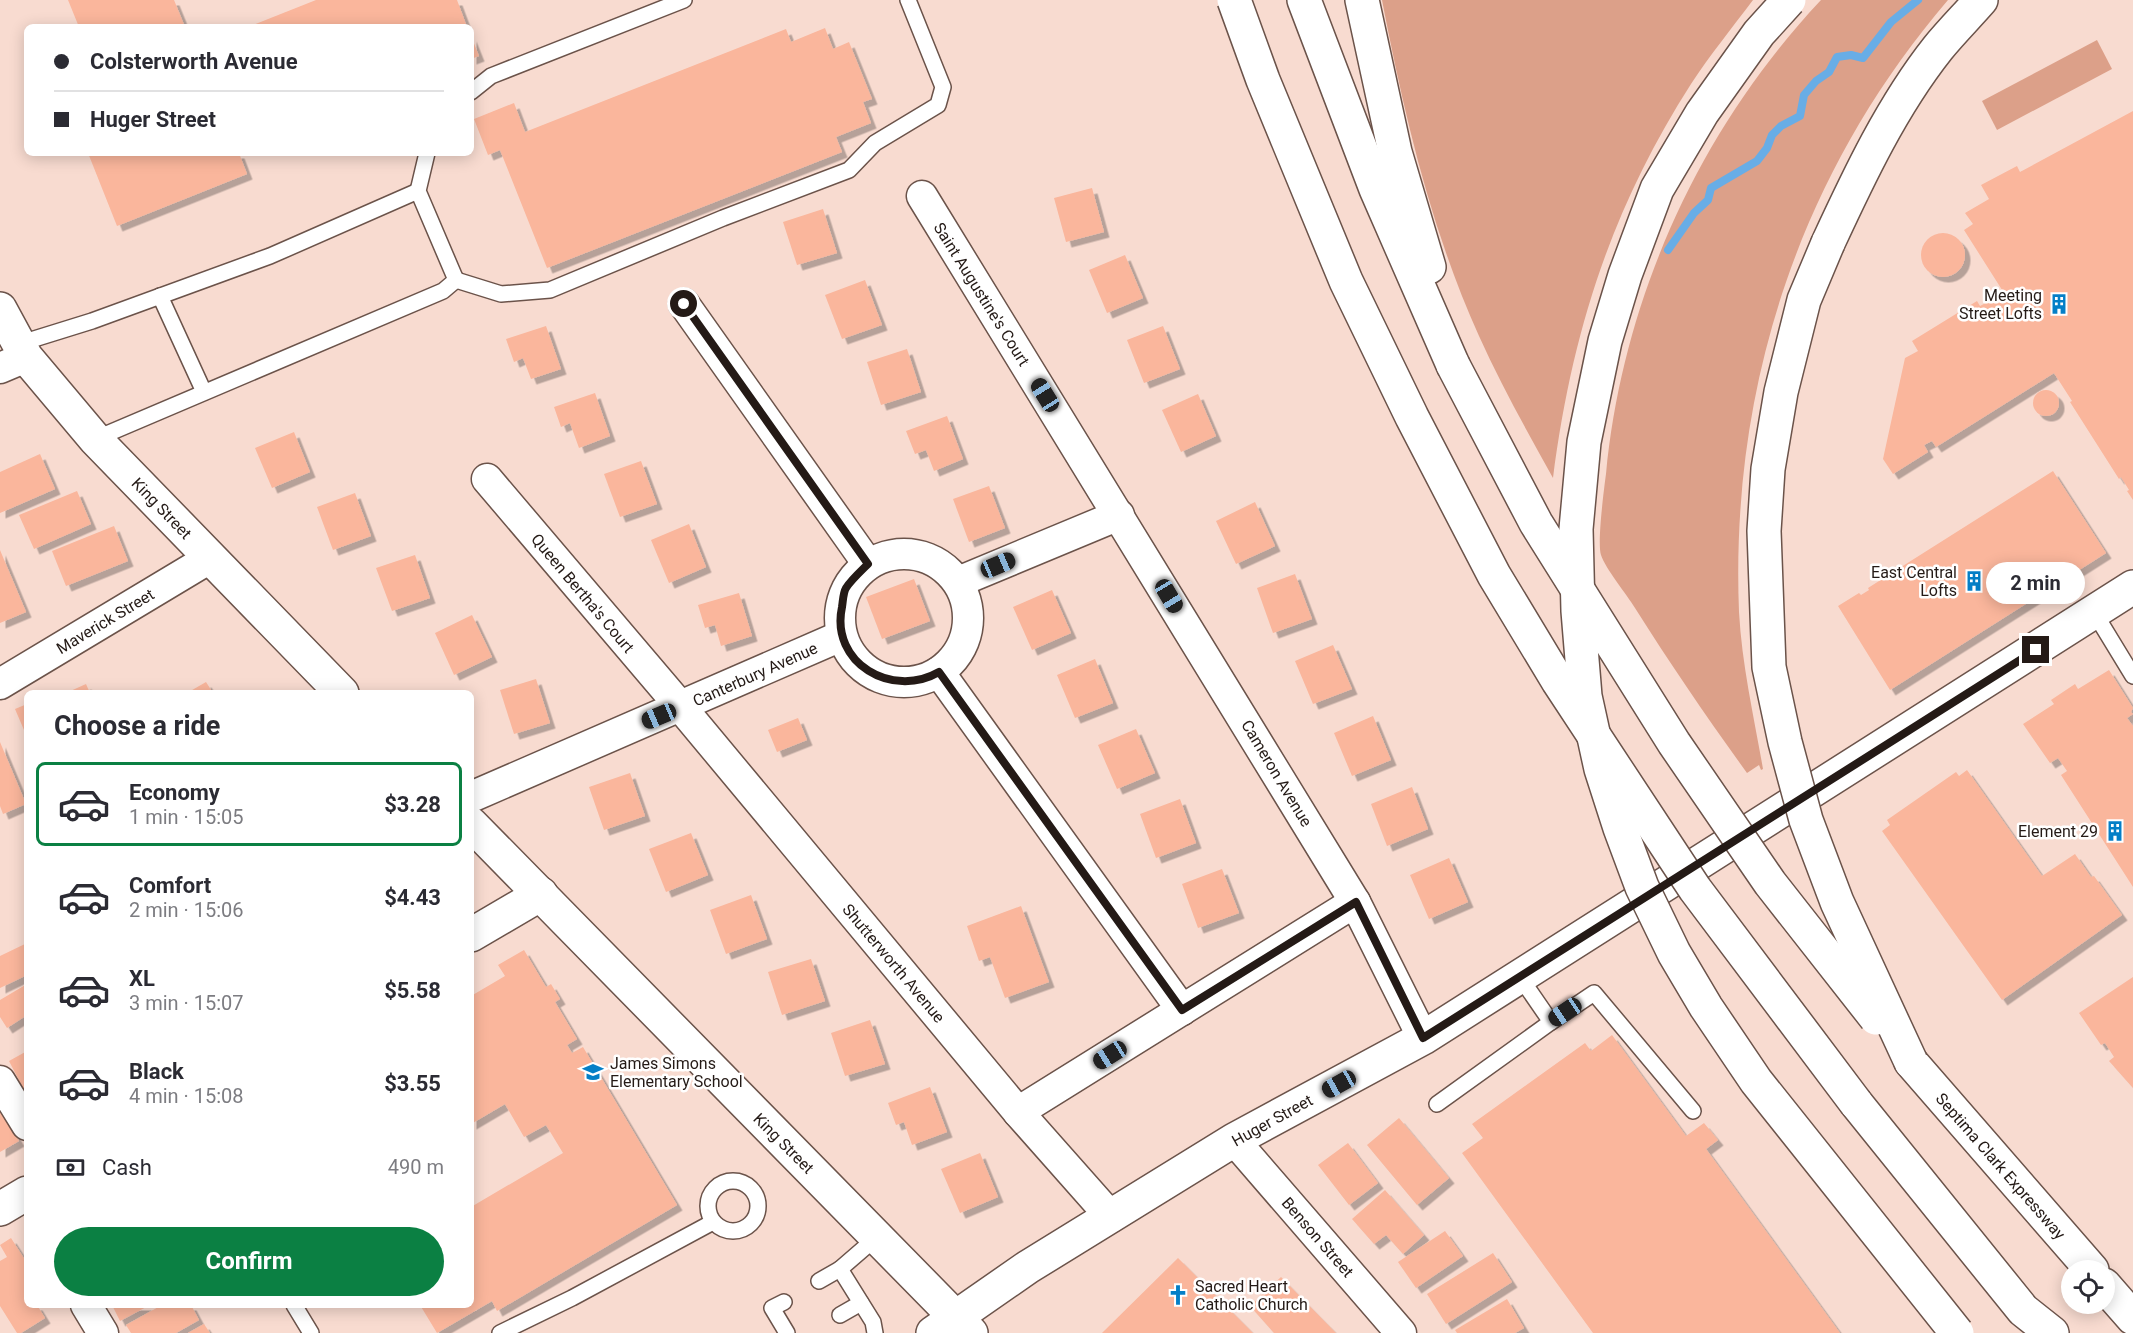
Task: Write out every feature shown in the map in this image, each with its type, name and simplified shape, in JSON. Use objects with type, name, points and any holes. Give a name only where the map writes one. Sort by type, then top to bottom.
[{"type":"main road","points":[[1234,0],[1263,80],[1346,281],[1412,417],[1494,575],[1558,681],[1695,889],[1856,1103],[2028,1322],[2052,1333]]},
{"type":"main road","points":[[1304,0],[1376,189],[1454,365],[1536,523],[1674,743],[1770,883],[1911,1062]]},
{"type":"main road","points":[[1362,0],[1395,152],[1421,238],[1454,365]]},
{"type":"main road","points":[[1789,0],[1759,33],[1702,113],[1657,189],[1625,276],[1605,340],[1584,442],[1576,529],[1578,611],[1585,696],[1601,769],[1620,828],[1642,887],[1674,953],[1706,1007],[1756,1081],[1957,1333]]},
{"type":"main road","points":[[1911,1062],[1838,902],[1806,820],[1785,742],[1769,667],[1764,531],[1768,469],[1781,392],[1808,291],[1859,175],[1893,116],[1938,49],[1981,0]]},
{"type":"main road","name":"King Street","points":[[0,309],[15,356],[339,690]]},
{"type":"main road","name":"Huger Street","points":[[953,1328],[1028,1267],[1234,1140],[1423,1038],[2133,588]]},
{"type":"main road","name":"King Street","points":[[474,827],[877,1237],[953,1328]]},
{"type":"main road","points":[[474,932],[541,894]]},
{"type":"main road","name":"Septima Clark Expressway","points":[[1911,1062],[2083,1260]]},
{"type":"main road","points":[[2115,1298],[2133,1318]]},
{"type":"street","name":"Saint Augustine's Court","points":[[922,196],[1119,514]]},
{"type":"street","points":[[684,304],[868,564]]},
{"type":"street","name":"Queen Bertha's Court","points":[[487,479],[680,706]]},
{"type":"street","points":[[958,582],[1119,514]]},
{"type":"street","name":"Cameron Avenue","points":[[1119,514],[1356,902],[1423,1038]]},
{"type":"street","points":[[900,553],[911,555],[933,560],[958,582],[964,593],[969,615],[968,626],[962,647],[939,672],[929,678],[907,682],[874,676],[849,653],[841,636],[839,621],[846,588],[868,564],[878,558],[900,553]]},
{"type":"street","name":"Maverick Street","points":[[0,684],[210,558]]},
{"type":"street","name":"Canterbury Avenue","points":[[474,796],[841,636]]},
{"type":"street","points":[[939,672],[1182,1010]]},
{"type":"street","name":"Shutterworth Avenue","points":[[680,706],[1018,1112],[1111,1217]]},
{"type":"street","points":[[1018,1112],[1356,902]]},
{"type":"street","points":[[0,1081],[24,1120]]},
{"type":"street","name":"Benson Street","points":[[1234,1140],[1401,1333]]},
{"type":"street","points":[[88,1308],[103,1333]]},
{"type":"lane","points":[[474,90],[491,76],[684,0]]},
{"type":"lane","points":[[426,156],[418,191],[456,280],[501,294],[550,290],[723,218],[849,170],[875,143],[938,105],[944,87],[908,0]]},
{"type":"lane","points":[[15,356],[92,321],[270,256],[418,191]]},
{"type":"lane","points":[[95,439],[443,291],[456,280]]},
{"type":"lane","points":[[160,296],[204,392]]},
{"type":"lane","points":[[2094,612],[2133,676]]},
{"type":"lane","points":[[1520,977],[1551,1022]]},
{"type":"lane","points":[[1437,1104],[1594,993],[1693,1112]]},
{"type":"lane","points":[[500,1333],[572,1298],[714,1222]]},
{"type":"lane","points":[[819,1281],[840,1269],[877,1237]]},
{"type":"lane","points":[[840,1269],[873,1322],[875,1333]]},
{"type":"lane","points":[[784,1302],[772,1308],[787,1333]]},
{"type":"lane","points":[[840,1315],[861,1303]]},
{"type":"lane","points":[[296,1308],[311,1333]]},
{"type":"shaded area","points":[[1382,0],[1753,0],[1691,84],[1638,178],[1617,225],[1599,273],[1571,372],[1553,478],[1487,354],[1447,255],[1410,128]]},
{"type":"shaded area","points":[[1821,0],[1948,0],[1896,67],[1852,137],[1814,210],[1785,286],[1762,365],[1747,445],[1739,528],[1739,612],[1746,672],[1763,769],[1761,770],[1759,765],[1747,773],[1607,567],[1600,549],[1601,516],[1615,408],[1630,343],[1650,280],[1675,219],[1704,160],[1739,104],[1778,50]]},
{"type":"shaded area","points":[[2097,40],[2112,69],[1997,130],[1982,101]]},
{"type":"building","points":[[68,0],[174,0],[184,24],[78,24]]},
{"type":"building","points":[[316,0],[457,0],[466,24],[256,24]]},
{"type":"building","points":[[825,28],[833,49],[849,42],[872,99],[863,102],[871,123],[836,137],[842,152],[547,268],[500,150],[488,155],[474,119],[514,103],[525,132],[786,29],[791,42]]},
{"type":"building","points":[[474,44],[479,56],[474,58]]},
{"type":"building","name":"Meeting Street Lofts","points":[[2133,111],[2133,500],[2121,477],[2119,479],[2054,373],[1936,447],[1932,441],[1924,445],[1928,452],[1893,474],[1883,459],[1905,358],[1918,351],[1912,341],[1977,301],[1980,306],[2004,293],[1964,230],[1973,224],[1965,213],[1989,199],[1981,185],[2017,166],[2020,172]]},
{"type":"building","points":[[89,156],[240,156],[247,174],[117,226]]},
{"type":"building","points":[[1092,188],[1104,232],[1066,242],[1054,198]]},
{"type":"building","points":[[823,209],[837,253],[797,265],[783,222]]},
{"type":"building","points":[[1943,233],[1959,239],[1965,255],[1959,271],[1943,277],[1927,271],[1921,255],[1927,239]]},
{"type":"building","points":[[1125,255],[1143,298],[1107,313],[1089,270]]},
{"type":"building","points":[[865,280],[882,325],[842,339],[825,295]]},
{"type":"building","points":[[546,326],[561,369],[531,379],[523,358],[514,362],[506,339]]},
{"type":"building","points":[[1163,326],[1180,369],[1144,383],[1127,340]]},
{"type":"building","points":[[907,349],[921,392],[881,405],[867,362]]},
{"type":"building","points":[[2046,390],[2055,394],[2059,403],[2055,412],[2046,416],[2037,412],[2033,403],[2037,394]]},
{"type":"building","points":[[595,393],[610,436],[579,448],[570,423],[561,427],[554,407]]},
{"type":"building","points":[[1198,394],[1216,436],[1181,452],[1162,410]]},
{"type":"building","points":[[947,416],[963,459],[934,471],[926,450],[915,454],[906,431]]},
{"type":"building","points":[[294,432],[310,472],[272,488],[255,448]]},
{"type":"building","points":[[40,454],[55,489],[0,513],[0,472]]},
{"type":"building","points":[[641,461],[657,504],[620,517],[604,474]]},
{"type":"building","name":"East Central Lofts","points":[[2053,471],[2106,553],[2073,574],[2066,582],[2059,583],[1890,690],[1838,606],[1859,593],[1861,595],[1869,590],[1868,588]]},
{"type":"building","points":[[989,486],[1005,528],[969,542],[953,499]]},
{"type":"building","points":[[77,491],[91,524],[34,549],[19,515]]},
{"type":"building","points":[[355,493],[371,536],[333,550],[317,507]]},
{"type":"building","points":[[1255,502],[1275,546],[1236,564],[1216,521]]},
{"type":"building","points":[[689,524],[706,567],[669,583],[651,540]]},
{"type":"building","points":[[114,526],[128,561],[66,586],[52,551]]},
{"type":"building","points":[[0,550],[26,612],[0,623]]},
{"type":"building","points":[[415,555],[430,598],[392,611],[376,568]]},
{"type":"building","points":[[1295,574],[1312,619],[1273,633],[1257,588]]},
{"type":"building","points":[[914,579],[930,621],[882,639],[866,597]]},
{"type":"building","points":[[1052,590],[1071,633],[1032,650],[1013,607]]},
{"type":"building","points":[[739,593],[752,636],[721,646],[715,625],[705,628],[698,605]]},
{"type":"building","points":[[472,615],[492,657],[454,675],[435,633]]},
{"type":"building","points":[[1333,645],[1352,689],[1313,704],[1295,661]]},
{"type":"building","points":[[1095,659],[1113,703],[1075,718],[1057,675]]},
{"type":"building","name":"Element 29","points":[[2109,670],[2133,708],[2131,712],[2133,714],[2127,718],[2133,726],[2133,887],[2061,775],[2067,771],[2058,758],[2050,763],[2023,724],[2054,704],[2051,700],[2075,684],[2078,689]]},
{"type":"building","points":[[536,679],[550,723],[514,734],[500,690]]},
{"type":"building","points":[[206,682],[211,690],[192,690]]},
{"type":"building","points":[[86,684],[89,690],[73,690]]},
{"type":"building","points":[[24,705],[24,730],[15,709]]},
{"type":"building","points":[[1373,716],[1391,760],[1352,776],[1334,733]]},
{"type":"building","points":[[798,718],[807,740],[777,752],[768,730]]},
{"type":"building","points":[[1136,729],[1155,773],[1117,789],[1098,745]]},
{"type":"building","points":[[0,742],[24,799],[24,805],[3,814],[0,806]]},
{"type":"building","points":[[1967,770],[2042,876],[2075,854],[2122,915],[2002,1000],[1882,831],[1890,825],[1887,820],[1956,772],[1959,776]]},
{"type":"building","points":[[630,773],[645,816],[604,830],[589,787]]},
{"type":"building","points":[[1412,787],[1428,829],[1387,846],[1371,804]]},
{"type":"building","points":[[1180,799],[1196,843],[1156,858],[1140,814]]},
{"type":"building","points":[[691,833],[708,875],[666,892],[649,849]]},
{"type":"building","points":[[1449,858],[1468,902],[1429,919],[1410,875]]},
{"type":"building","points":[[1222,869],[1239,913],[1198,928],[1182,884]]},
{"type":"building","points":[[751,895],[767,939],[726,954],[710,910]]},
{"type":"building","points":[[1021,906],[1049,982],[1005,998],[990,957],[979,961],[967,926]]},
{"type":"building","points":[[24,944],[24,976],[0,988],[0,956]]},
{"type":"building","points":[[524,950],[546,987],[551,984],[560,999],[555,1002],[577,1039],[567,1045],[572,1053],[583,1047],[677,1205],[497,1311],[492,1301],[437,1333],[422,1308],[474,1308],[474,1205],[563,1153],[546,1125],[524,1137],[505,1104],[474,1122],[474,994],[505,976],[498,965]]},
{"type":"building","points":[[811,959],[825,1001],[782,1015],[768,972]]},
{"type":"building","points":[[2133,977],[2133,1088],[2109,1061],[2114,1057],[2105,1043],[2101,1045],[2079,1013]]},
{"type":"building","points":[[24,986],[24,1017],[7,1028],[0,1017],[0,1000]]},
{"type":"building","points":[[870,1020],[885,1064],[845,1076],[831,1033]]},
{"type":"building","points":[[1612,1035],[1686,1136],[1704,1123],[1718,1140],[1706,1149],[1840,1333],[1593,1333],[1462,1153],[1483,1138],[1472,1124],[1585,1043],[1591,1051]]},
{"type":"building","points":[[24,1053],[24,1090],[9,1061]]},
{"type":"building","points":[[930,1087],[947,1132],[912,1145],[904,1122],[896,1125],[888,1103]]},
{"type":"building","points":[[0,1108],[19,1141],[0,1152]]},
{"type":"building","points":[[1399,1118],[1449,1178],[1417,1205],[1367,1145]]},
{"type":"building","points":[[1348,1143],[1378,1183],[1349,1205],[1318,1165]]},
{"type":"building","points":[[980,1153],[998,1197],[960,1213],[941,1169]]},
{"type":"building","points":[[1385,1190],[1424,1235],[1403,1254],[1386,1235],[1374,1244],[1352,1219]]},
{"type":"building","points":[[1445,1231],[1463,1256],[1416,1288],[1398,1262]]},
{"type":"building","points":[[11,1238],[24,1258],[24,1308],[39,1308],[45,1318],[21,1333],[17,1333],[0,1306],[0,1261],[7,1257],[0,1245]]},
{"type":"building","points":[[1493,1253],[1512,1282],[1446,1324],[1427,1294]]},
{"type":"building","name":"Sacred Heart Catholic Church","points":[[1178,1258],[1253,1333],[1102,1333]]},
{"type":"building","points":[[1281,1277],[1336,1333],[1274,1333],[1250,1306]]},
{"type":"building","points":[[1507,1299],[1524,1328],[1515,1333],[1457,1333],[1455,1330]]},
{"type":"building","points":[[114,1308],[144,1308],[120,1321]]},
{"type":"building","points":[[157,1308],[193,1308],[199,1320],[176,1333],[131,1333],[126,1325]]},
{"type":"building","points":[[204,1324],[210,1333],[188,1333]]},
{"type":"waterway","points":[[1668,250],[1694,213],[1708,200],[1711,188],[1757,161],[1767,148],[1772,135],[1781,126],[1800,116],[1804,95],[1816,81],[1829,72],[1837,57],[1851,55],[1863,58],[1891,22],[1918,0]]},
{"type":"place","name":"Meeting Street Lofts","points":[[2059,304]]},
{"type":"place","name":"East Central Lofts","points":[[1974,581]]},
{"type":"place","name":"Element 29","points":[[2115,831]]},
{"type":"place","name":"James Simons Elementary School","points":[[593,1072]]},
{"type":"place","name":"Sacred Heart Catholic Church","points":[[1178,1295]]},
{"type":"route","points":[[684,304],[868,564],[846,588],[839,621],[841,636],[849,653],[874,676],[907,682],[929,678],[939,672],[1182,1010],[1356,902],[1423,1038],[2036,650]]}]
